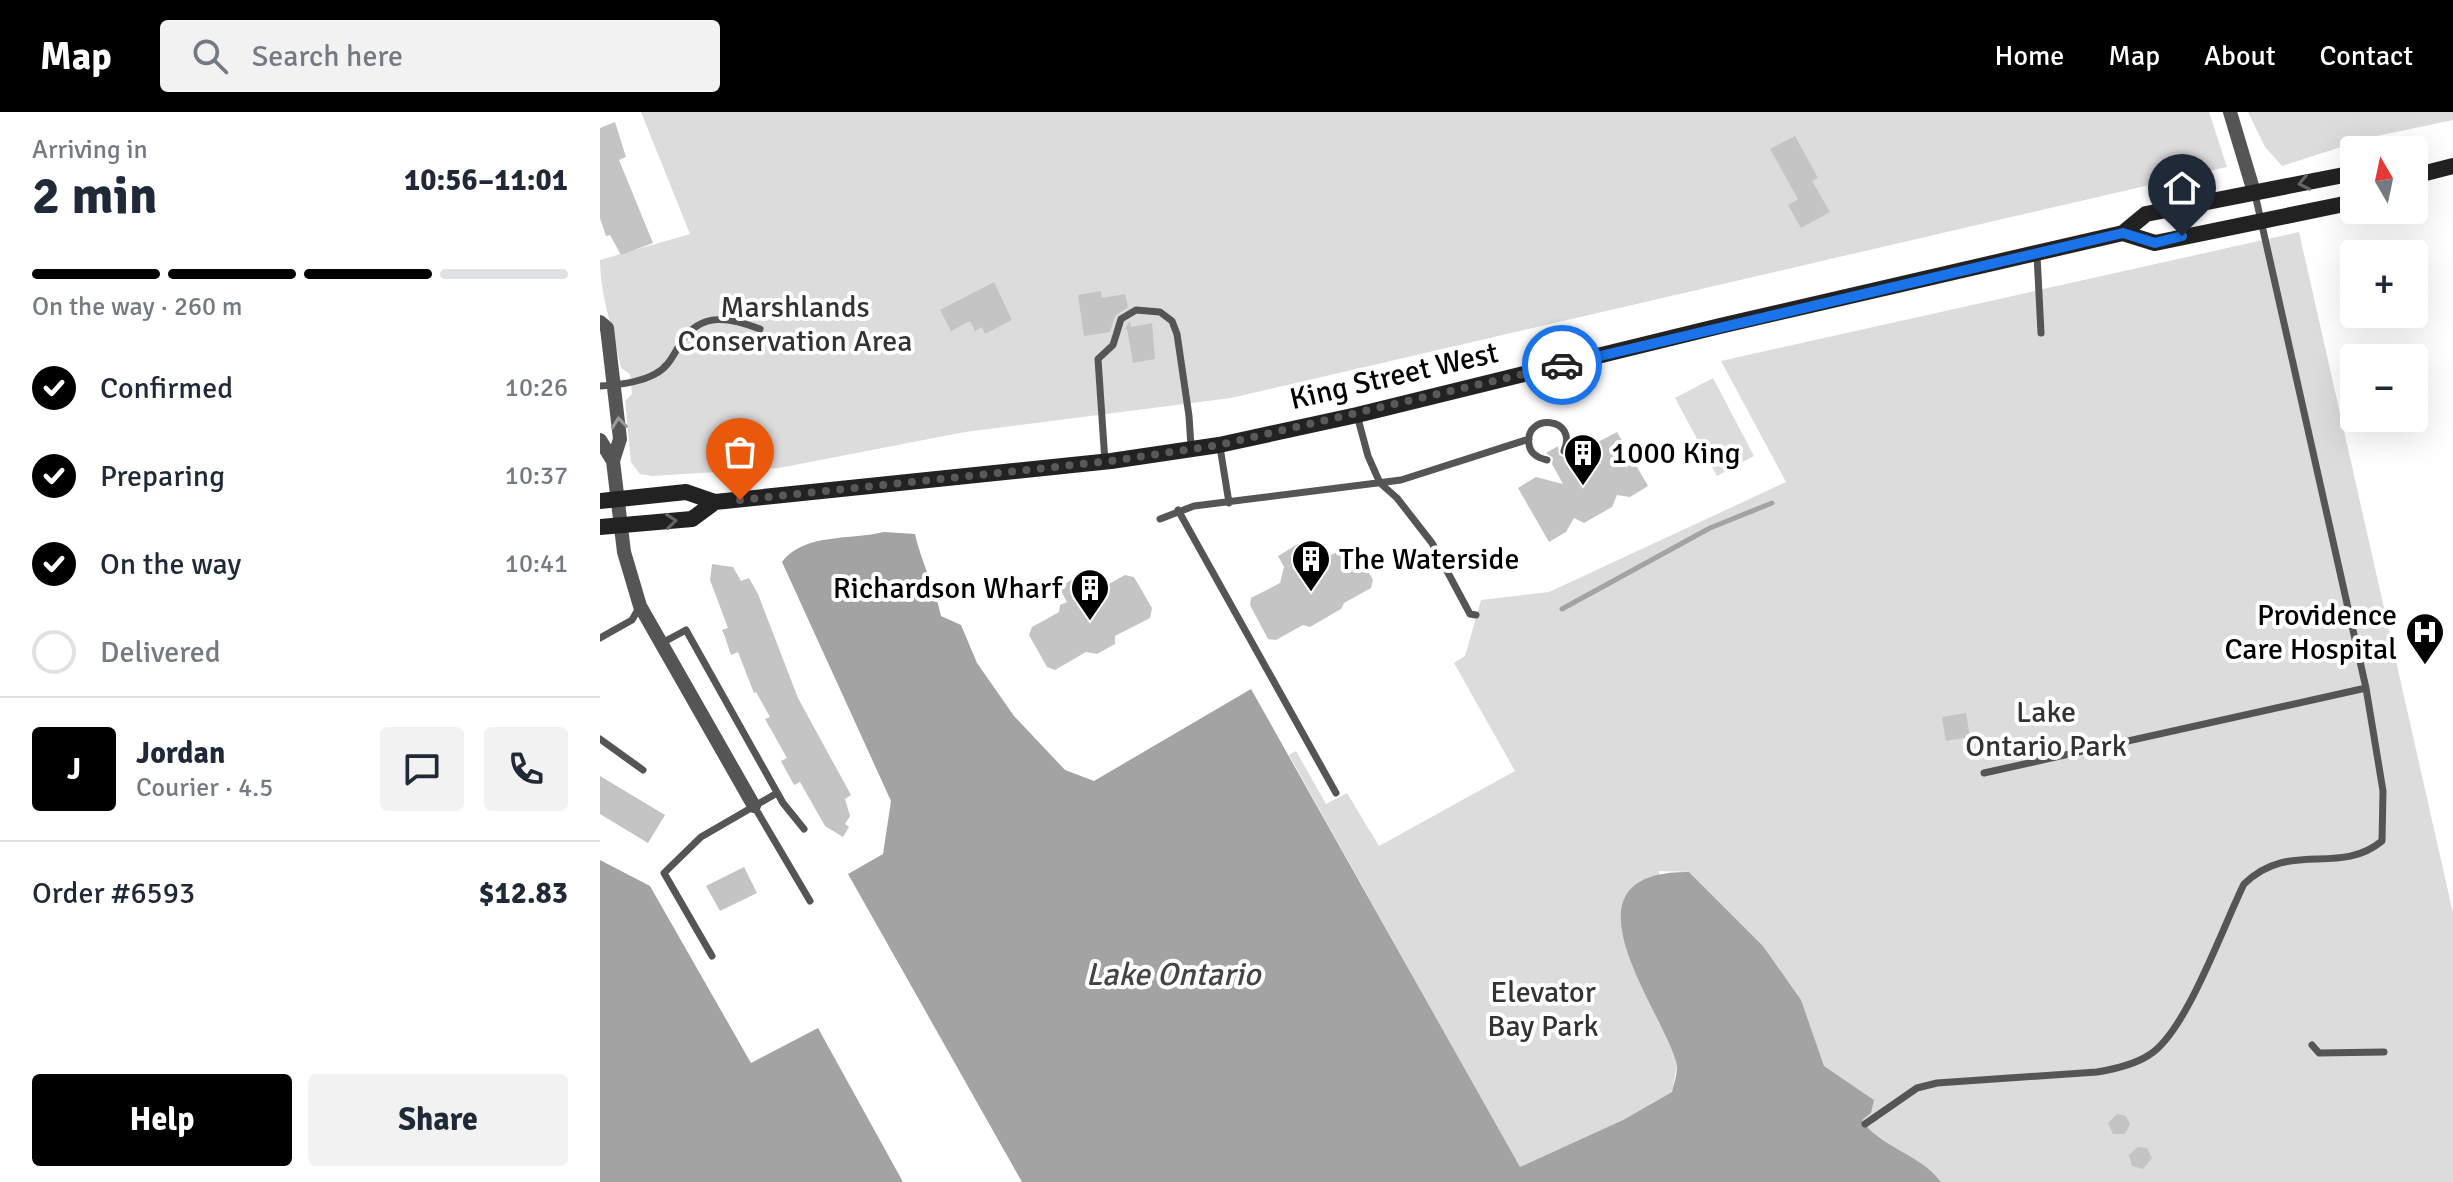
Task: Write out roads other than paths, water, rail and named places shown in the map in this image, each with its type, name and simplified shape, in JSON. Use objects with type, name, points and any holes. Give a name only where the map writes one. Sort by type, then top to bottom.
[{"type":"main road","points":[[2428,172],[2453,166]]},
{"type":"main road","name":"King Street West","points":[[600,501],[686,492],[715,502],[1105,462],[1219,445],[2123,233],[2146,214],[2340,176]]},
{"type":"main road","name":"King Street West","points":[[2123,233],[2155,243],[2340,205]]},
{"type":"main road","name":"King Street West","points":[[600,527],[692,519],[715,502]]},
{"type":"street","points":[[2230,112],[2254,192]]},
{"type":"street","points":[[600,322],[607,328],[607,386],[620,439],[613,461]]},
{"type":"street","points":[[600,440],[613,461],[624,552],[640,606],[754,806]]},
{"type":"lane","points":[[1865,1124],[1917,1088],[1937,1083],[2097,1072],[2118,1069],[2151,1054],[2183,1016],[2244,884],[2260,869],[2283,860],[2366,854],[2382,841],[2383,791],[2366,688],[2254,192]]},
{"type":"lane","points":[[2037,252],[2041,333]]},
{"type":"lane","points":[[1105,462],[1098,359],[1113,345],[1121,319],[1136,310],[1160,312],[1174,325],[1189,416],[1191,449]]},
{"type":"lane","points":[[607,386],[655,374],[673,360],[692,327],[712,317],[742,322],[760,329]]},
{"type":"lane","points":[[1357,415],[1368,456],[1380,483],[1397,498],[1432,543],[1470,614],[1476,615]]},
{"type":"lane","points":[[1547,460],[1531,451],[1529,439],[1538,424],[1556,424],[1565,433],[1564,451]]},
{"type":"lane","points":[[1160,519],[1178,510],[1401,480],[1529,439]]},
{"type":"lane","points":[[1219,445],[1229,503]]},
{"type":"lane","points":[[1178,510],[1336,793]]},
{"type":"lane","points":[[600,638],[632,620],[640,606]]},
{"type":"lane","points":[[662,643],[686,630],[777,793],[804,829]]},
{"type":"lane","points":[[1984,773],[2366,688]]},
{"type":"lane","points":[[600,739],[643,770]]},
{"type":"lane","points":[[712,956],[664,873],[701,837],[777,793]]},
{"type":"lane","points":[[754,806],[810,901]]},
{"type":"lane","points":[[2312,1045],[2319,1053],[2384,1052]]},
{"type":"water","name":"Lake Ontario","points":[[884,532],[915,534],[941,616],[961,625],[977,663],[1014,716],[1065,770],[1094,781],[1251,689],[1520,1167],[1623,1120],[1672,1092],[1676,1061],[1625,944],[1621,916],[1627,893],[1649,877],[1689,872],[1763,946],[1801,1000],[1824,1066],[1874,1100],[1871,1113],[1862,1120],[1869,1129],[1923,1165],[1941,1182],[1022,1182],[848,874],[883,854],[891,801],[782,562],[802,546],[815,542]]},
{"type":"water","points":[[600,860],[650,886],[751,1063],[818,1028],[903,1182],[600,1182]]},
{"type":"waterway","points":[[1562,609],[1710,528],[1772,503]]},
{"type":"place","name":"1000 King","points":[[1583,487]]},
{"type":"place","name":"The Waterside","points":[[1311,593]]},
{"type":"place","name":"Richardson Wharf","points":[[1090,622]]},
{"type":"place","name":"Providence Care Hospital","points":[[2425,666]]},
{"type":"park label","name":"Marshlands Conservation Area","points":[[795,324]]},
{"type":"park label","name":"Lake Ontario Park","points":[[2046,729]]},
{"type":"park label","name":"Elevator Bay Park","points":[[1543,1009]]}]
